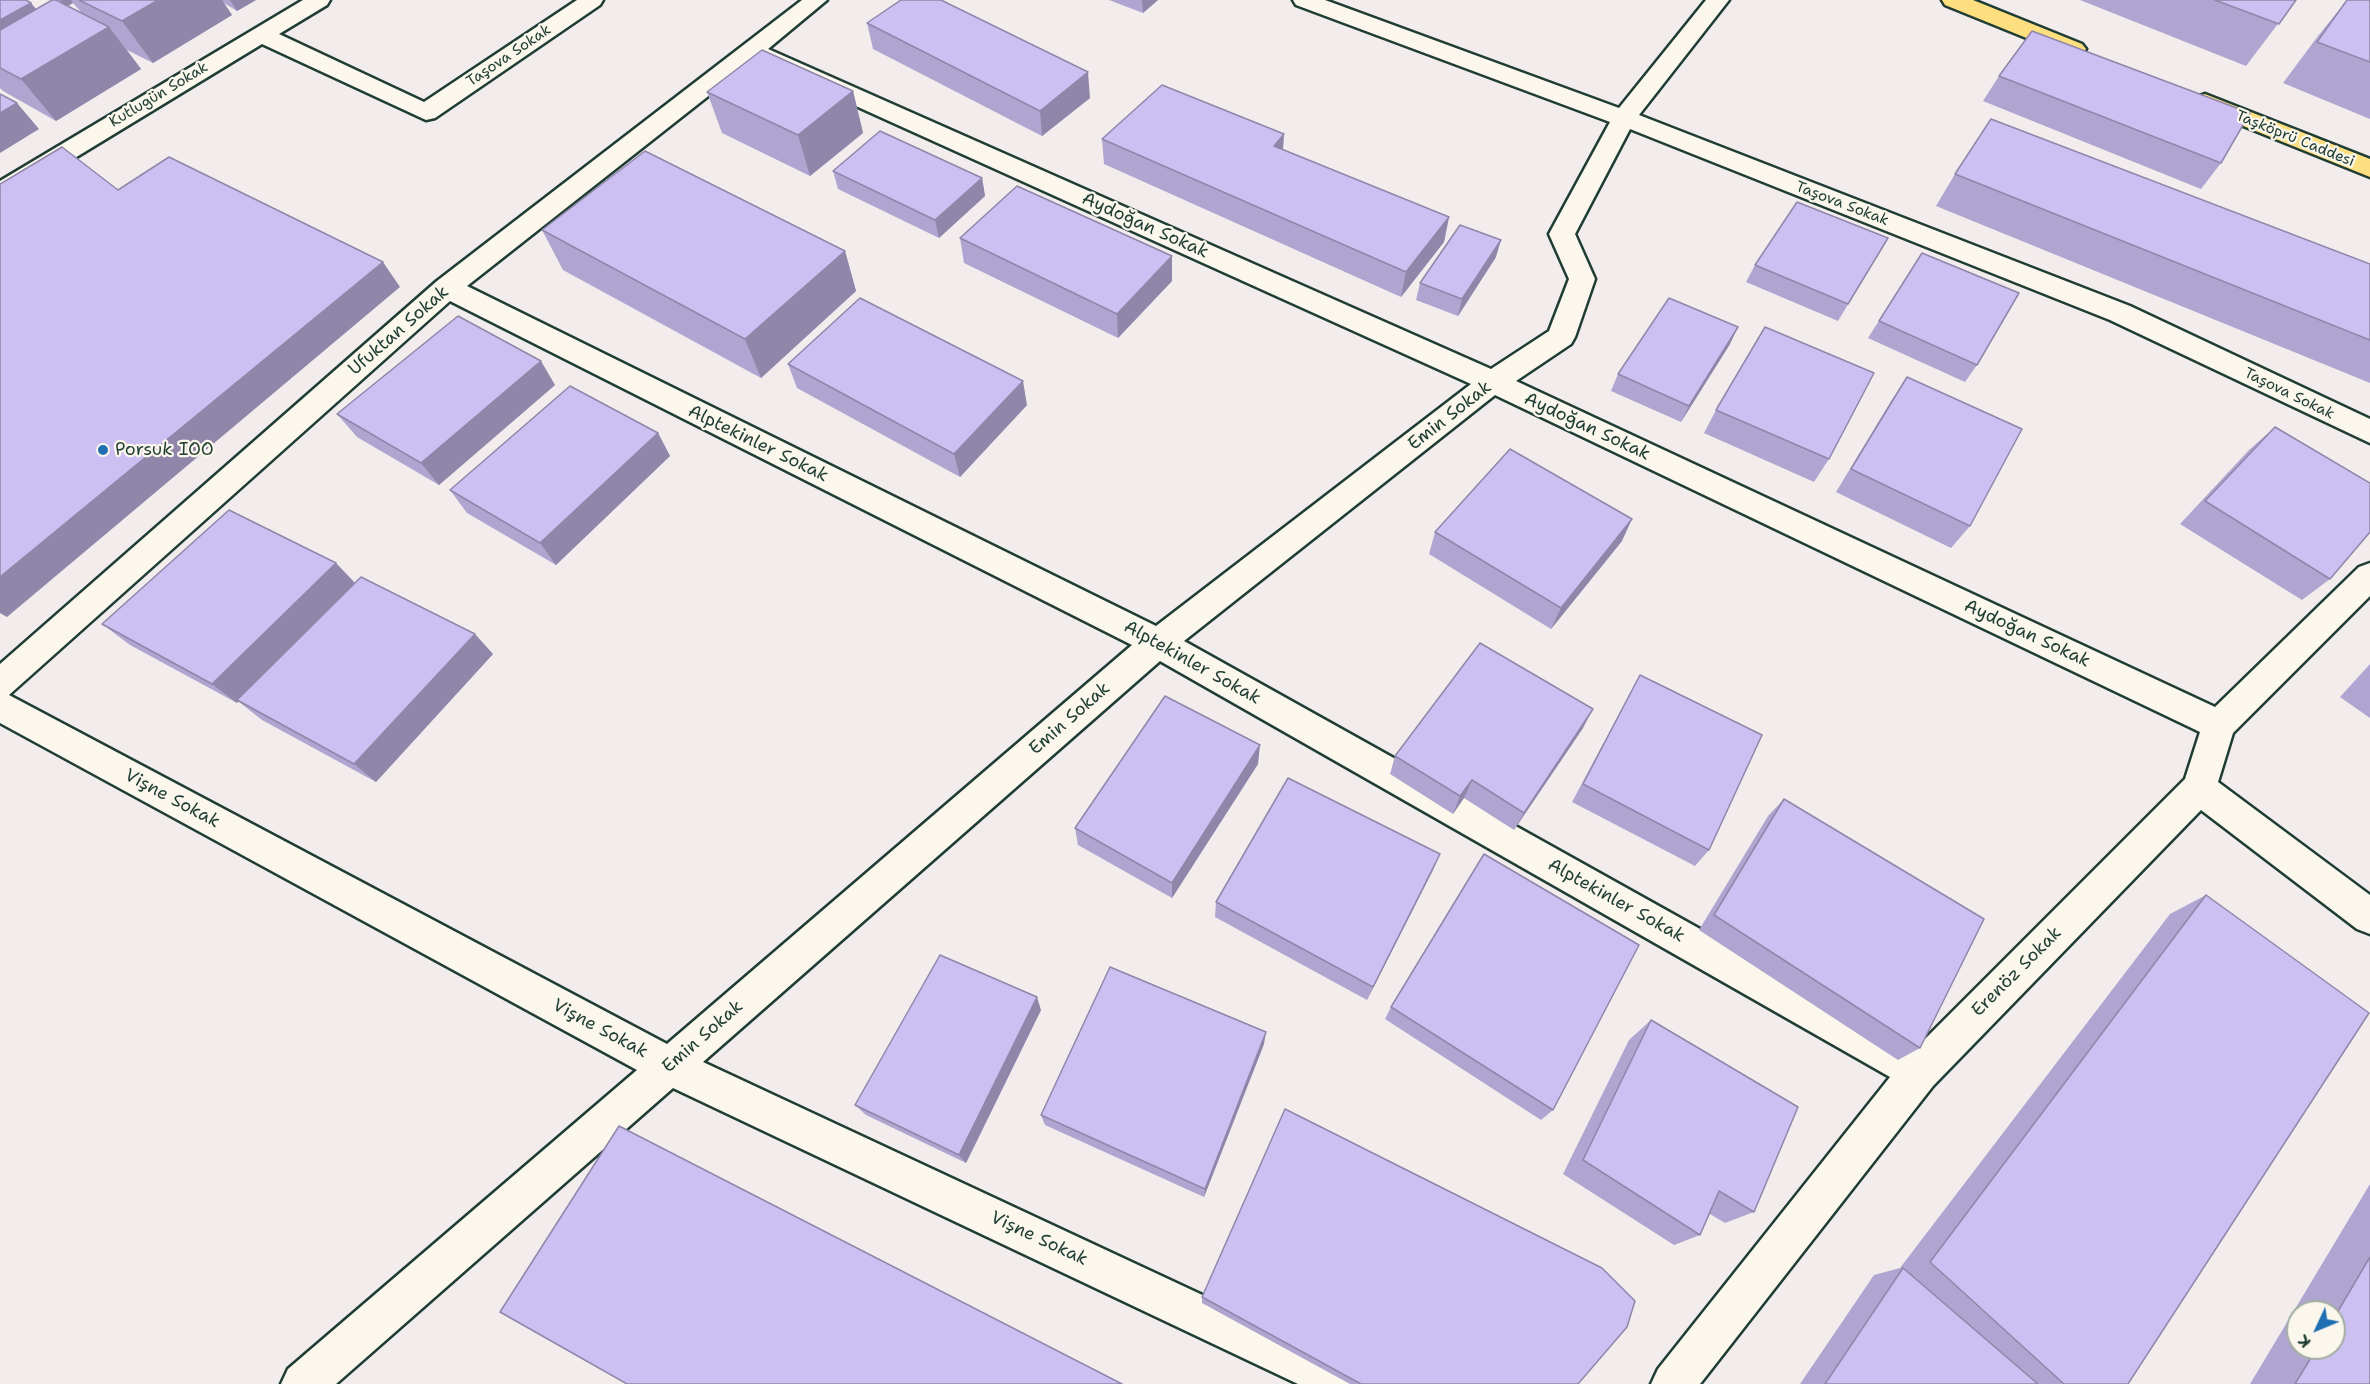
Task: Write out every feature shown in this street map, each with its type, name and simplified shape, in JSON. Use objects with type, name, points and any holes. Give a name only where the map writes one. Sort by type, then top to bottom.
[{"type":"main road","points":[[1953,0],[2096,58]]},
{"type":"main road","name":"Taşköprü Caddesi","points":[[2183,94],[2370,170]]},
{"type":"street","name":"Kutlugün Sokak","points":[[0,192],[319,0]]},
{"type":"street","name":"Taşova Sokak","points":[[260,34],[426,112],[592,0]]},
{"type":"street","name":"Ufuktan Sokak","points":[[0,684],[447,288],[816,0]]},
{"type":"street","name":"Taşova Sokak","points":[[1304,0],[1624,118],[2120,313],[2370,432]]},
{"type":"street","name":"Emin Sokak","points":[[303,1384],[1158,643],[1493,382],[1561,337],[1582,279],[1562,234],[1624,118],[1718,0]]},
{"type":"street","name":"Aydoğan Sokak","points":[[753,51],[1493,382],[2219,725]]},
{"type":"street","name":"Alptekinler Sokak","points":[[447,288],[1158,643],[1919,1072]]},
{"type":"street","name":"Erenöz Sokak","points":[[1673,1384],[1919,1072],[2199,788],[2219,725],[2370,576]]},
{"type":"street","name":"Vişne Sokak","points":[[0,706],[669,1066],[1346,1384]]},
{"type":"street","points":[[2199,788],[2370,917]]},
{"type":"building","points":[[0,0],[26,0],[31,3],[0,20]]},
{"type":"building","points":[[52,0],[109,27],[21,79],[0,68],[0,30]]},
{"type":"building","points":[[79,0],[158,0],[122,21]]},
{"type":"building","points":[[901,0],[941,0],[1088,72],[1040,111],[867,23]]},
{"type":"building","points":[[2215,0],[2296,0],[2279,24]]},
{"type":"building","points":[[2347,0],[2370,0],[2370,62],[2317,42]]},
{"type":"building","points":[[2032,31],[2250,113],[2221,163],[1999,76]]},
{"type":"building","points":[[762,50],[853,91],[798,135],[707,92]]},
{"type":"building","points":[[1162,85],[1284,134],[1274,146],[1449,217],[1406,272],[1102,139]]},
{"type":"building","points":[[0,94],[17,103],[0,113]]},
{"type":"building","points":[[1991,119],[2370,264],[2370,340],[1955,174]]},
{"type":"building","points":[[880,131],[982,178],[935,220],[833,171]]},
{"type":"building","name":"Porsuk IOO","points":[[62,147],[118,190],[169,157],[383,262],[0,577],[0,184]]},
{"type":"building","points":[[645,151],[845,251],[745,339],[542,230]]},
{"type":"building","points":[[1017,186],[1172,256],[1117,314],[960,238]]},
{"type":"building","points":[[1797,202],[1888,238],[1848,304],[1755,265]]},
{"type":"building","points":[[1460,225],[1501,240],[1462,299],[1420,283]]},
{"type":"building","points":[[1922,253],[2019,293],[1977,365],[1879,321]]},
{"type":"building","points":[[860,298],[1023,381],[954,454],[788,364]]},
{"type":"building","points":[[1669,298],[1738,327],[1689,406],[1618,374]]},
{"type":"building","points":[[458,316],[541,361],[421,463],[337,414]]},
{"type":"building","points":[[1765,327],[1874,373],[1829,459],[1716,410]]},
{"type":"building","points":[[1907,377],[2022,429],[1970,526],[1851,469]]},
{"type":"building","points":[[570,386],[658,433],[540,543],[450,490]]},
{"type":"building","points":[[2275,427],[2370,483],[2370,532],[2330,579],[2205,501]]},
{"type":"building","points":[[1510,449],[1632,519],[1561,608],[1435,532]]},
{"type":"building","points":[[229,510],[336,563],[212,684],[102,624]]},
{"type":"building","points":[[361,577],[475,634],[354,764],[237,700]]},
{"type":"building","points":[[1480,643],[1593,709],[1524,813],[1472,780],[1460,796],[1395,756]]},
{"type":"building","points":[[1640,675],[1762,735],[1709,850],[1583,784]]},
{"type":"building","points":[[1165,696],[1260,745],[1172,883],[1075,828]]},
{"type":"building","points":[[1288,778],[1440,854],[1373,987],[1216,902]]},
{"type":"building","points":[[1784,799],[1984,919],[1920,1048],[1714,915]]},
{"type":"building","points":[[1484,854],[1639,945],[1553,1110],[1391,1007]]},
{"type":"building","points":[[2206,895],[2369,1013],[2128,1384],[2064,1384],[1930,1262]]},
{"type":"building","points":[[940,955],[1037,997],[959,1155],[855,1105]]},
{"type":"building","points":[[1110,967],[1266,1032],[1205,1189],[1041,1115]]},
{"type":"building","points":[[1651,1020],[1798,1107],[1754,1212],[1719,1191],[1700,1235],[1583,1160]]},
{"type":"building","points":[[1285,1109],[1602,1268],[1635,1301],[1627,1327],[1578,1384],[1361,1384],[1202,1297]]},
{"type":"building","points":[[619,1126],[1122,1384],[627,1384],[500,1312]]},
{"type":"building","points":[[2370,1257],[2370,1384],[2295,1384],[2310,1360],[2346,1360],[2345,1300]]},
{"type":"building","points":[[1903,1268],[2038,1384],[1825,1384]]},
{"type":"place","name":"Porsuk IOO","points":[[103,450]]}]
